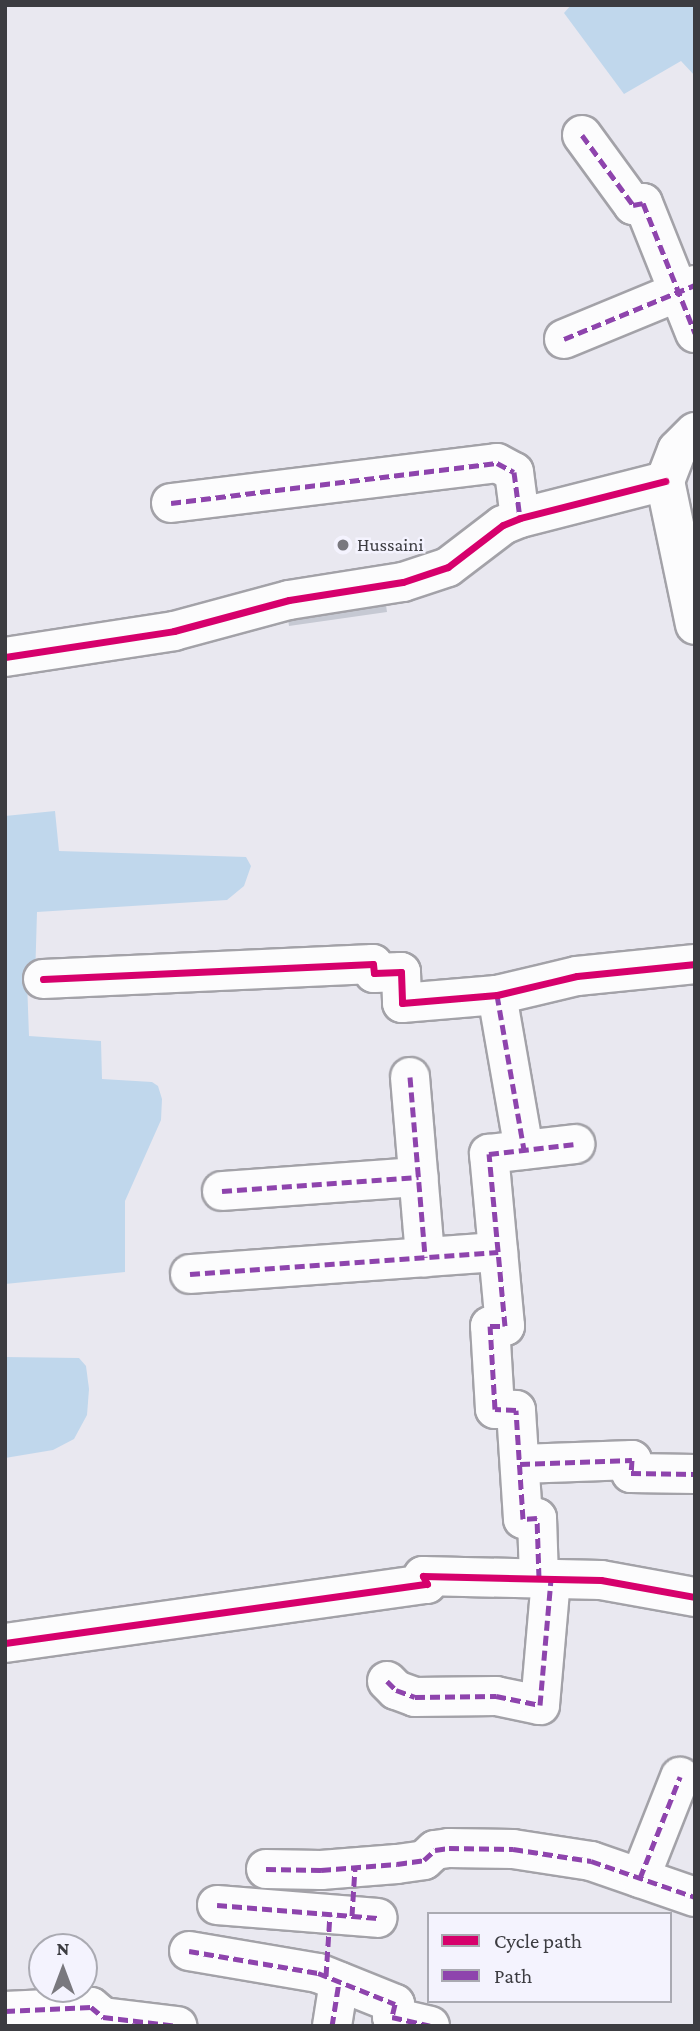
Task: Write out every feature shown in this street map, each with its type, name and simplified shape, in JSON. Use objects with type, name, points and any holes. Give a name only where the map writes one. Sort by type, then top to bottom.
[{"type":"street","points":[[583,135],[633,205],[643,204],[686,288],[695,333]]},
{"type":"street","points":[[564,339],[686,288]]},
{"type":"street","points":[[695,432],[677,450],[665,481],[695,625]]},
{"type":"street","points":[[172,503],[497,463],[514,472],[520,518]]},
{"type":"street","points":[[5,657],[174,631],[289,600],[403,582],[448,566],[503,525],[520,518],[665,481]]},
{"type":"street","points":[[43,979],[373,964],[374,973],[401,972],[402,1003],[497,995],[577,976],[695,964]]},
{"type":"street","points":[[497,995],[524,1150]]},
{"type":"street","points":[[410,1077],[425,1257]]},
{"type":"street","points":[[387,1681],[396,1690],[415,1697],[496,1696],[540,1705],[545,1578],[537,1518],[523,1519],[516,1410],[495,1409],[490,1326],[505,1326],[489,1154],[575,1144]]},
{"type":"street","points":[[222,1191],[419,1177]]},
{"type":"street","points":[[190,1274],[498,1252]]},
{"type":"street","points":[[520,1464],[632,1460],[631,1473],[695,1474]]},
{"type":"street","points":[[5,1643],[427,1584],[423,1576],[601,1580],[695,1597]]},
{"type":"street","points":[[640,1878],[680,1777]]},
{"type":"street","points":[[265,1869],[355,1867],[424,1860],[435,1850],[449,1848],[513,1849],[591,1861],[695,1897]]},
{"type":"street","points":[[332,2026],[332,1979],[353,1916],[355,1867]]},
{"type":"street","points":[[217,1905],[353,1916]]},
{"type":"street","points":[[189,1951],[332,1979],[395,2004],[392,2017],[430,2026]]},
{"type":"street","points":[[5,2011],[91,2007],[103,2017],[177,2026]]},
{"type":"water","points":[[571,5],[695,5],[695,76],[681,61],[624,94],[564,13]]},
{"type":"water","points":[[55,811],[59,851],[246,857],[251,866],[244,886],[227,900],[37,912],[35,980],[27,981],[29,1036],[101,1041],[102,1079],[152,1082],[158,1086],[162,1099],[161,1120],[125,1201],[125,1272],[5,1284],[5,816]]},
{"type":"water","points":[[5,1357],[79,1358],[86,1366],[89,1389],[87,1415],[74,1439],[53,1450],[5,1458]]},
{"type":"building","points":[[384,591],[387,612],[289,626],[286,605]]},
{"type":"marked path","points":[[582,135],[633,205],[643,203],[695,333]]},
{"type":"marked path","points":[[564,339],[695,285]]},
{"type":"marked path","points":[[171,503],[497,463],[514,472],[520,518]]},
{"type":"marked path","points":[[497,995],[524,1150]]},
{"type":"marked path","points":[[410,1077],[425,1257]]},
{"type":"marked path","points":[[539,1578],[537,1518],[523,1519],[516,1410],[495,1409],[490,1326],[505,1326],[489,1154],[575,1144]]},
{"type":"marked path","points":[[222,1191],[419,1177]]},
{"type":"marked path","points":[[190,1274],[498,1252]]},
{"type":"marked path","points":[[520,1464],[632,1460],[631,1473],[695,1474]]},
{"type":"marked path","points":[[387,1681],[396,1690],[415,1697],[496,1696],[540,1705],[551,1578]]},
{"type":"marked path","points":[[640,1878],[680,1777]]},
{"type":"marked path","points":[[266,1869],[321,1870],[397,1864],[424,1860],[435,1850],[449,1848],[513,1849],[591,1861],[695,1897]]},
{"type":"marked path","points":[[352,1916],[355,1867]]},
{"type":"marked path","points":[[217,1905],[377,1918]]},
{"type":"marked path","points":[[326,1976],[330,1914]]},
{"type":"marked path","points":[[189,1951],[318,1973],[395,2004],[392,2017],[430,2026]]},
{"type":"marked path","points":[[332,2026],[339,1982]]},
{"type":"marked path","points":[[5,2011],[91,2007],[103,2017],[177,2026]]},
{"type":"cycle path","points":[[5,657],[174,631],[289,600],[403,582],[448,567],[503,525],[520,518],[665,481]]},
{"type":"cycle path","points":[[43,979],[373,964],[374,973],[401,972],[402,1003],[497,995],[577,976],[695,964]]},
{"type":"cycle path","points":[[5,1643],[427,1584],[423,1576],[601,1580],[695,1597]]},
{"type":"place","name":"Hussaini","points":[[343,545]]}]
